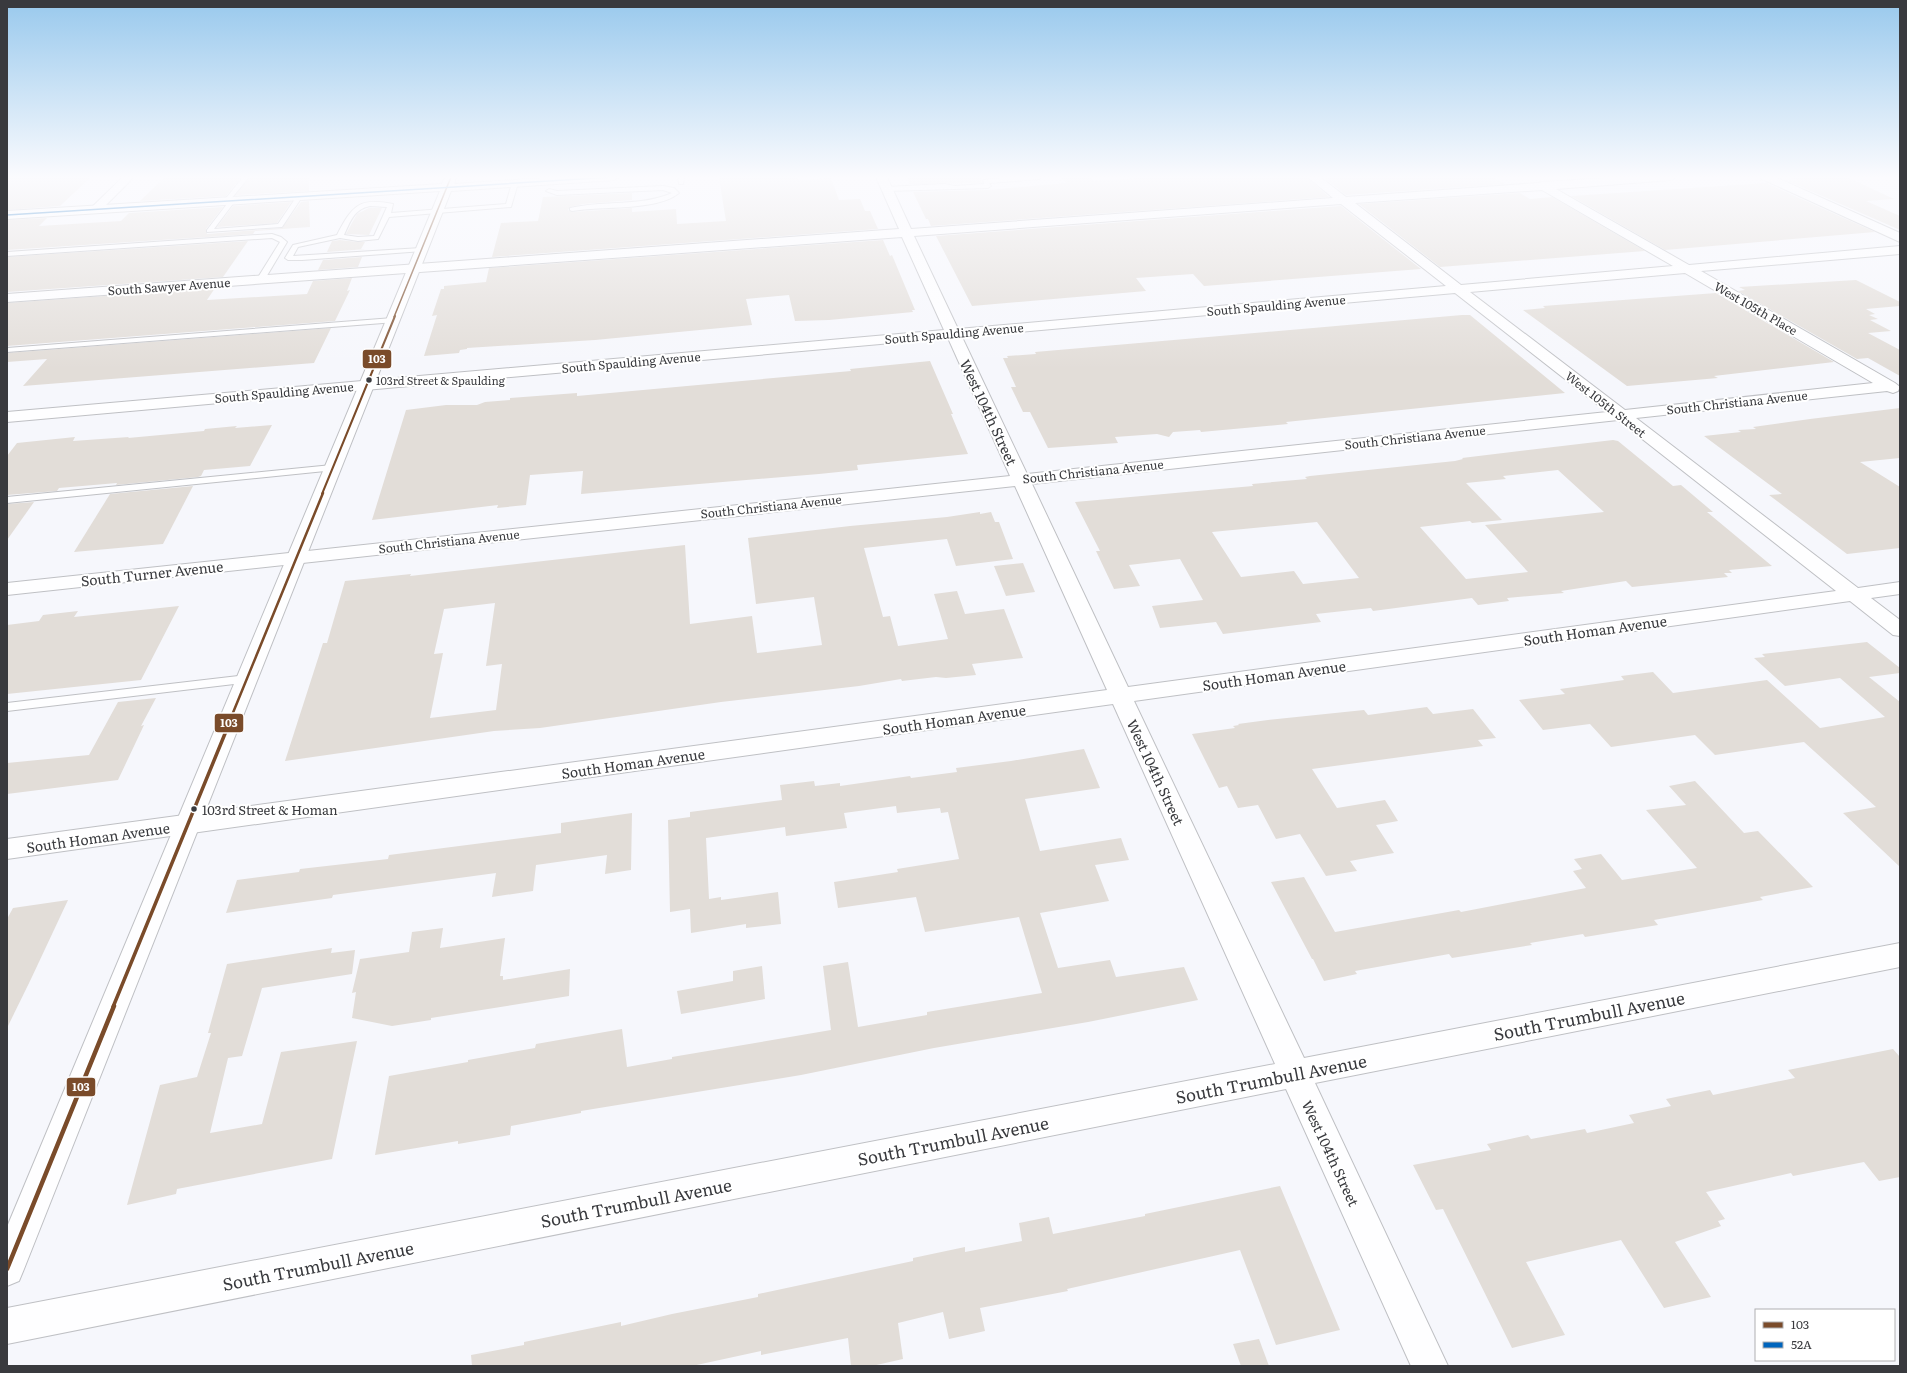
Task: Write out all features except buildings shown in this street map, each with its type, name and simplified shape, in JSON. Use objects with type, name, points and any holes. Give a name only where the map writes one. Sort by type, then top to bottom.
[{"type":"street","points":[[7,1269],[393,320],[423,241]]},
{"type":"street","name":"South Sawyer Avenue","points":[[7,298],[261,280],[417,259],[755,241]]},
{"type":"street","name":"West 104th Street","points":[[911,241],[1430,1366]]},
{"type":"street","name":"West 105th Street","points":[[1396,241],[1900,630]]},
{"type":"street","name":"West 105th Place","points":[[1640,241],[1895,389]]},
{"type":"street","name":"South Spaulding Avenue","points":[[7,417],[1900,250]]},
{"type":"street","name":"South Christiana Avenue","points":[[296,557],[1621,415],[1895,389]]},
{"type":"street","name":"South Turner Avenue","points":[[7,588],[296,557]]},
{"type":"street","name":"South Homan Avenue","points":[[7,850],[1900,588]]},
{"type":"street","name":"South Trumbull Avenue","points":[[7,1326],[1900,955]]},
{"type":"lane","points":[[7,254],[197,241]]},
{"type":"lane","points":[[261,280],[284,242],[283,241]]},
{"type":"lane","points":[[317,241],[295,246],[288,258],[417,259]]},
{"type":"lane","points":[[7,350],[393,320]]},
{"type":"lane","points":[[7,500],[332,468]]},
{"type":"lane","points":[[7,707],[247,679]]},
{"type":"transit line","name":"103","points":[[7,1269],[425,241]]},
{"type":"place","name":"103rd Street & Spaulding","points":[[369,380]]},
{"type":"place","name":"103rd Street & Homan","points":[[194,809]]}]
